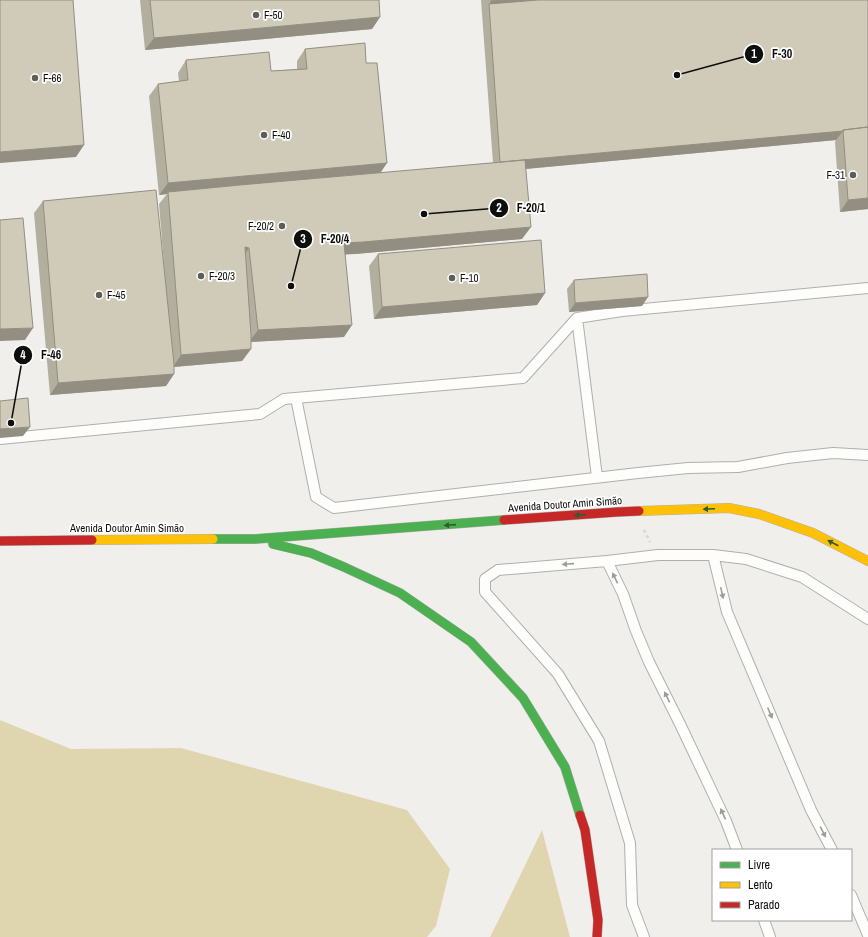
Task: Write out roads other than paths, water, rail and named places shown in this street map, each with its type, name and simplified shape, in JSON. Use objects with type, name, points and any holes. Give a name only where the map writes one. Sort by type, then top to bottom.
[{"type":"street","name":"Avenida Doutor Amin Simão","points":[[0,541],[255,539],[617,512],[729,508],[759,514],[813,533],[868,561]]},
{"type":"street","name":"Avenida Doutor Amin Simão","points":[[255,539],[310,553],[400,592],[471,642],[523,698],[565,767],[585,830],[598,920],[597,937]]},
{"type":"lane","points":[[0,438],[260,414],[284,399],[523,378],[577,318],[622,311],[868,288]]},
{"type":"lane","points":[[577,318],[597,477]]},
{"type":"lane","points":[[296,398],[316,497],[334,508],[597,477],[688,468],[738,467],[787,458],[833,453],[868,455]]},
{"type":"lane","points":[[713,555],[727,612],[811,810],[831,849]]},
{"type":"lane","points":[[644,937],[632,906],[630,843],[599,741],[558,674],[484,592],[485,579],[498,570],[658,556],[713,555],[746,559],[802,577],[868,619]]},
{"type":"lane","points":[[607,561],[623,594],[636,631],[726,821],[737,849]]},
{"type":"lane","points":[[852,898],[868,935]]},
{"type":"lane","points":[[764,921],[770,937]]},
{"type":"place","name":"F-50","points":[[256,15]]},
{"type":"place","name":"F-30","points":[[677,75]]},
{"type":"place","name":"F-66","points":[[35,78]]},
{"type":"place","name":"F-40","points":[[264,135]]},
{"type":"place","name":"F-31","points":[[853,175]]},
{"type":"place","name":"F-20/1","points":[[424,214]]},
{"type":"place","name":"F-20/2","points":[[282,226]]},
{"type":"place","name":"F-20/3","points":[[201,276]]},
{"type":"place","name":"F-10","points":[[452,278]]},
{"type":"place","name":"F-20/4","points":[[291,286]]},
{"type":"place","name":"F-45","points":[[99,295]]},
{"type":"place","name":"F-46","points":[[11,423]]}]
